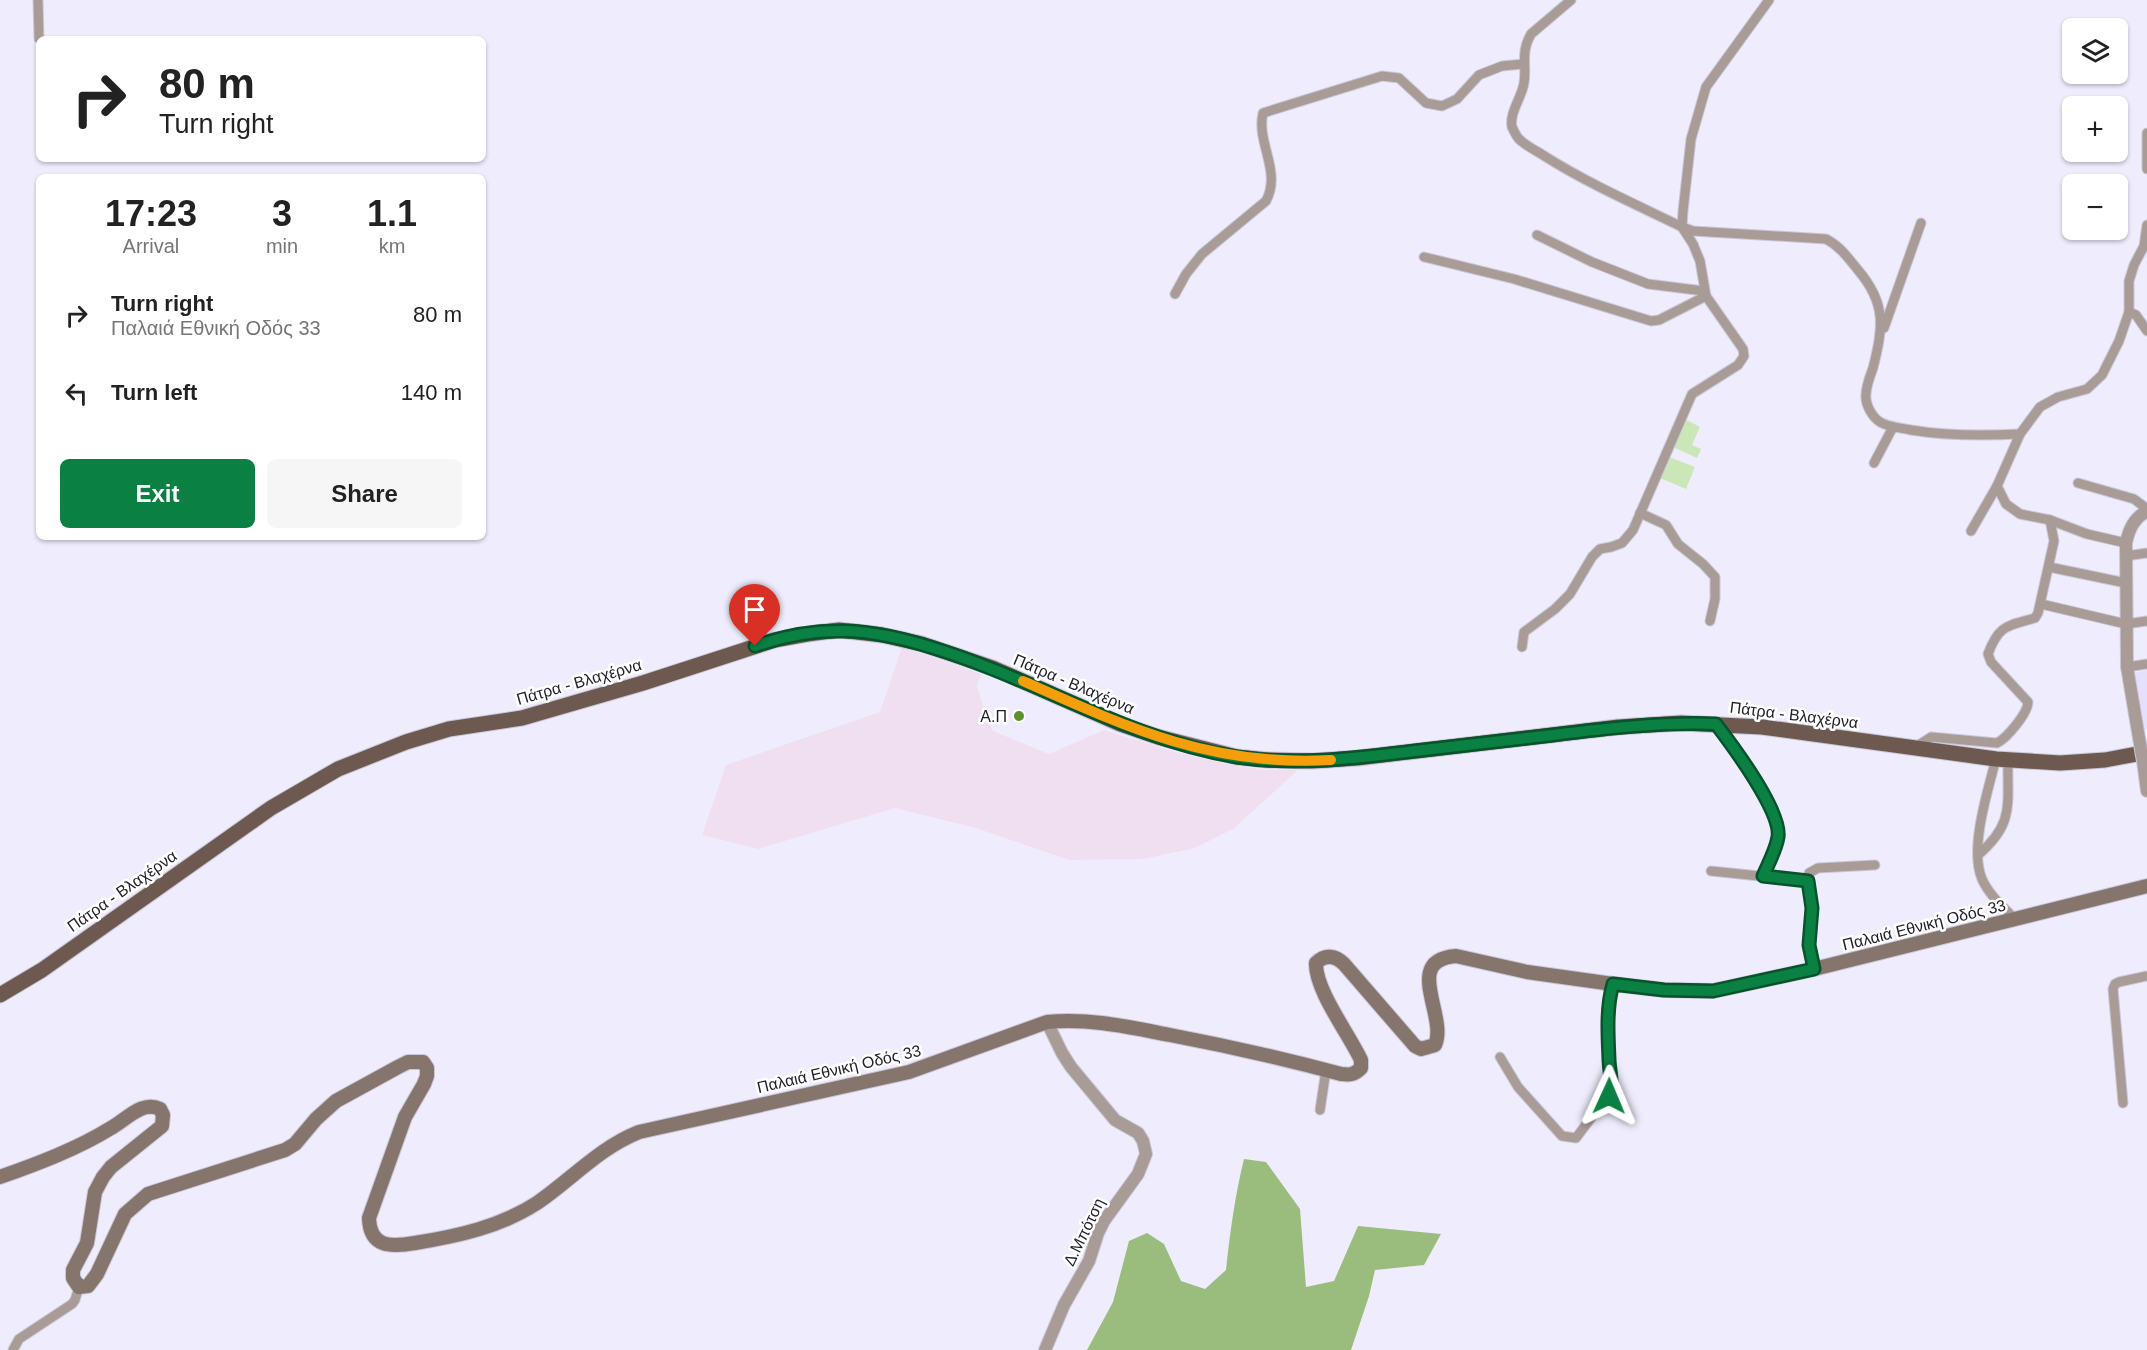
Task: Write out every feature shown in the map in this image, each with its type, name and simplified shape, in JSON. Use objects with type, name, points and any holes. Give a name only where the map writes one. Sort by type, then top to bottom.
[{"type":"main road","name":"Πάτρα - Βλαχέρνα","points":[[0,994],[42,970],[271,808],[338,769],[406,742],[449,729],[522,718],[643,683],[775,639],[839,630],[882,635],[922,644],[993,668],[1120,724],[1158,737],[1237,757],[1269,760],[1313,761],[1358,758],[1618,727],[1681,723],[1762,727],[2002,759],[2076,763],[2143,752]]},
{"type":"main road","name":"Παλαιά Εθνική Οδός 33","points":[[79,1287],[88,1286],[93,1281],[125,1214],[148,1194],[296,1144],[316,1119],[336,1101],[408,1062],[423,1062],[427,1068],[427,1076],[405,1117],[369,1218],[369,1227],[373,1236],[380,1242],[391,1245],[448,1238],[492,1226],[536,1203],[618,1141],[639,1132],[909,1072],[1047,1022],[1069,1020],[1107,1023],[1261,1053],[1349,1075],[1356,1074],[1361,1068],[1361,1060],[1320,984],[1316,963],[1328,956],[1340,959],[1415,1046],[1421,1049],[1435,1045],[1438,1038],[1438,1026],[1428,975],[1433,964],[1444,957],[1456,956],[1527,972],[1613,984],[1664,990],[1713,991],[1814,969],[2147,886]]},
{"type":"main road","points":[[0,1177],[28,1167],[108,1130],[141,1108],[147,1106],[160,1109],[163,1115],[162,1126],[111,1167],[95,1192],[87,1243],[74,1270],[73,1278],[79,1287]]},
{"type":"street","points":[[38,0],[39,36]]},
{"type":"street","points":[[1571,0],[1531,34],[1524,50],[1523,64],[1526,73],[1512,119],[1513,130],[1521,141],[1561,166],[1693,231],[1826,239],[1834,243],[1863,275],[1876,300],[1882,317],[1881,336]]},
{"type":"street","points":[[1522,647],[1524,632],[1555,609],[1570,594],[1592,557],[1600,549],[1622,543],[1633,530],[1692,394],[1738,364],[1744,356],[1743,349],[1705,294],[1700,261],[1682,227],[1691,139],[1706,87],[1769,0]]},
{"type":"street","points":[[1175,294],[1186,274],[1202,254],[1266,201],[1270,195],[1272,177],[1261,124],[1263,113],[1382,76],[1399,78],[1426,103],[1442,105],[1457,99],[1479,75],[1502,66],[1523,64]]},
{"type":"street","points":[[2147,133],[2147,169]]},
{"type":"street","points":[[1921,223],[1881,336],[1865,396],[1869,410],[1878,422],[1930,433],[1979,436],[2020,434]]},
{"type":"street","points":[[1971,531],[1997,486],[2020,434],[2040,407],[2058,397],[2087,389],[2102,375],[2119,340],[2129,312],[2129,280],[2144,246],[2147,225]]},
{"type":"street","points":[[1537,235],[1592,262],[1648,284],[1705,294]]},
{"type":"street","points":[[1424,257],[1514,279],[1651,321],[1659,320],[1705,294]]},
{"type":"street","points":[[2129,312],[2136,315],[2147,331]]},
{"type":"street","points":[[1874,463],[1893,427]]},
{"type":"street","points":[[2078,483],[2134,499],[2147,510],[2134,521],[2128,531],[2126,549],[2127,667],[2143,752],[2147,791]]},
{"type":"street","points":[[1997,486],[2006,504],[2020,514],[2050,520],[2126,549],[2147,553]]},
{"type":"street","points":[[1640,513],[1666,525],[1678,544],[1715,577],[1715,599],[1710,621]]},
{"type":"street","points":[[1914,748],[1931,737],[1991,744],[2003,740],[2026,712],[2028,702],[1991,662],[1988,654],[2002,629],[2011,624],[2035,618],[2041,604],[2054,540],[2050,520]]},
{"type":"street","points":[[2049,567],[2126,583]]},
{"type":"street","points":[[2041,604],[2126,624],[2147,621]]},
{"type":"street","points":[[2127,667],[2147,664]]},
{"type":"street","points":[[1716,724],[1766,799],[1776,820],[1779,835],[1763,876]]},
{"type":"street","points":[[1978,855],[1996,838],[2006,819],[2002,759]]},
{"type":"street","points":[[2002,759],[1982,813],[1978,855],[1981,877],[1986,886],[2015,920]]},
{"type":"street","points":[[1814,969],[1809,945],[1812,908],[1809,873],[1818,868],[1875,865]]},
{"type":"street","points":[[1711,871],[1808,881]]},
{"type":"street","points":[[2123,1103],[2113,988],[2119,982],[2147,976]]},
{"type":"street","points":[[1500,1057],[1518,1087],[1562,1136],[1576,1138],[1611,1091],[1609,1010],[1613,984]]},
{"type":"street","name":"Δ.Μπότση","points":[[1045,1350],[1064,1305],[1089,1261],[1104,1221],[1138,1174],[1146,1154],[1143,1141],[1138,1134],[1110,1116],[1071,1067],[1047,1022]]},
{"type":"street","points":[[1320,1110],[1326,1070]]},
{"type":"street","points":[[13,1350],[20,1339],[72,1304],[79,1287]]},
{"type":"shaded area","points":[[902,647],[981,674],[977,686],[993,731],[1049,754],[1104,730],[1172,751],[1227,764],[1264,770],[1298,770],[1233,829],[1195,848],[1143,859],[1069,860],[976,828],[895,808],[758,849],[702,835],[726,765],[880,712]]},
{"type":"shaded area","points":[[2147,670],[2147,729],[2144,730],[2134,673]]},
{"type":"green space","points":[[1685,419],[1700,427],[1692,445],[1701,449],[1697,458],[1673,447]]},
{"type":"green space","points":[[1669,457],[1695,467],[1686,489],[1660,478]]},
{"type":"green space","points":[[1244,1159],[1266,1162],[1300,1209],[1306,1287],[1334,1281],[1358,1226],[1441,1234],[1424,1265],[1375,1270],[1351,1350],[1087,1350],[1113,1302],[1129,1241],[1147,1233],[1164,1244],[1181,1281],[1205,1289],[1226,1270],[1233,1214]]},
{"type":"slow traffic","points":[[1023,681],[1120,724],[1190,747],[1237,757],[1269,760],[1331,760]]},
{"type":"place","name":"Α.Π","points":[[1019,716]]},
{"type":"route","points":[[755,646],[775,639],[839,630],[882,635],[922,644],[993,668],[1120,724],[1158,737],[1190,747],[1237,757],[1269,760],[1313,761],[1358,758],[1618,727],[1681,723],[1716,724],[1766,799],[1776,820],[1779,835],[1763,876],[1808,881],[1812,908],[1809,945],[1814,969],[1713,991],[1664,990],[1613,984],[1609,1010],[1611,1091],[1609,1096]]}]
